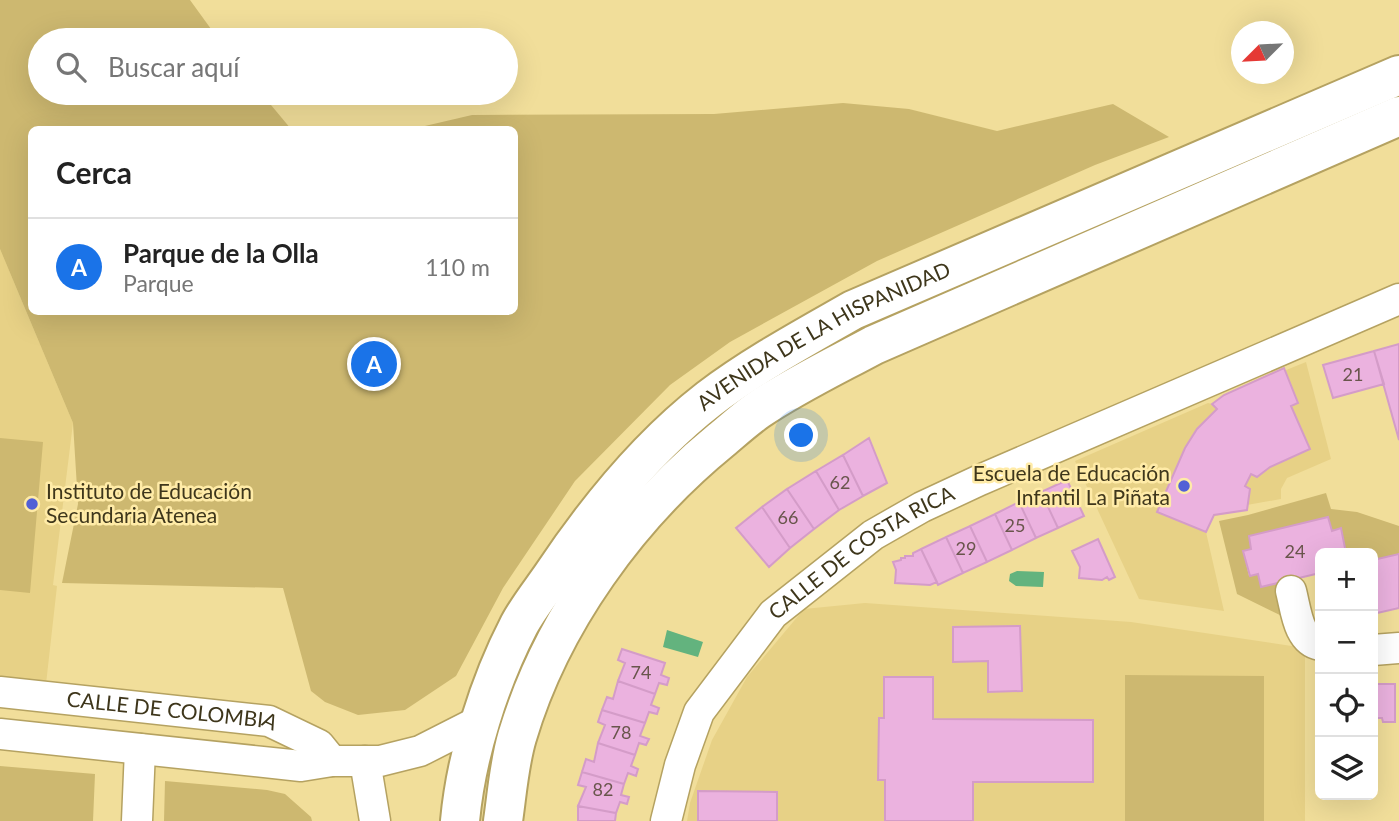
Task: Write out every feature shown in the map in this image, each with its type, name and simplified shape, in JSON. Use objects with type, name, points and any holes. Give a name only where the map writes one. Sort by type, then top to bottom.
[{"type":"main road","name":"AVENIDA DE LA HISPANIDAD","points":[[460,821],[463,788],[481,720],[520,624],[608,498],[642,460],[709,400],[778,352],[853,310],[1399,75]]},
{"type":"main road","name":"AVENIDA DE LA HISPANIDAD","points":[[503,821],[517,738],[550,651],[599,570],[654,501],[690,465],[756,411],[796,386],[874,345],[1399,116]]},
{"type":"street","name":"CALLE DE COSTA RICA","points":[[666,821],[680,765],[699,712],[773,614],[873,535],[922,507],[980,480],[1399,299]]},
{"type":"street","points":[[1291,591],[1303,634],[1315,644]]},
{"type":"street","points":[[1378,650],[1399,648]]},
{"type":"street","name":"CALLE DE COLOMBIA","points":[[0,692],[269,722],[318,745],[332,761]]},
{"type":"street","name":"CALLE DE COLOMBIA","points":[[0,734],[301,766],[332,761],[380,761],[420,751],[481,720]]},
{"type":"street","points":[[137,821],[140,750]]},
{"type":"street","points":[[365,761],[376,821]]},
{"type":"shaded area","points":[[0,0],[190,0],[210,28],[28,28],[28,105],[271,105],[288,126],[28,126],[28,315],[518,315],[518,126],[425,126],[472,115],[714,114],[843,103],[909,109],[997,131],[1113,104],[1169,137],[1095,165],[877,261],[730,342],[670,385],[575,481],[503,588],[456,676],[405,710],[358,715],[325,702],[311,691],[283,588],[62,583],[78,504],[73,423],[0,249]]},
{"type":"shaded area","name":"Instituto de Educación Secundaria Atenea","points":[[0,249],[73,423],[53,585],[57,586],[46,684],[0,679]]},
{"type":"shaded area","name":"Escuela de Educación Infantil La Piñata","points":[[1306,362],[1331,459],[1287,478],[1281,489],[1281,499],[1247,505],[1247,510],[1214,516],[1206,532],[1224,611],[1139,599],[1075,461]]},
{"type":"shaded area","points":[[0,438],[43,442],[30,593],[0,590]]},
{"type":"shaded area","points":[[1326,493],[1331,509],[1357,512],[1399,526],[1399,554],[1378,559],[1378,548],[1345,548],[1341,529],[1332,530],[1328,517],[1249,536],[1251,549],[1243,551],[1249,576],[1258,574],[1261,587],[1284,582],[1284,617],[1237,594],[1219,521]]},
{"type":"shaded area","points":[[1017,571],[1044,572],[1043,587],[1016,586],[1009,581],[1010,574]]},
{"type":"shaded area","points":[[865,603],[1131,622],[1305,648],[1305,821],[687,821],[690,803],[712,740],[747,677],[804,609]]},
{"type":"shaded area","points":[[667,630],[703,642],[698,657],[663,647]]},
{"type":"shaded area","points":[[1125,675],[1264,676],[1264,821],[1125,821]]},
{"type":"shaded area","points":[[0,766],[95,774],[93,821],[0,821]]},
{"type":"shaded area","points":[[165,781],[285,794],[311,817],[312,821],[164,821]]},
{"type":"building","points":[[1399,344],[1399,440],[1374,351]]},
{"type":"building","points":[[1374,351],[1384,384],[1333,398],[1323,365]]},
{"type":"building","points":[[1284,368],[1298,403],[1291,406],[1310,449],[1270,467],[1257,477],[1251,474],[1245,486],[1250,489],[1247,510],[1214,515],[1206,532],[1157,512],[1185,448],[1197,429],[1217,409],[1212,404],[1224,395]]},
{"type":"building","points":[[869,438],[887,483],[863,496],[843,455]]},
{"type":"building","points":[[843,455],[863,496],[839,510],[816,471]]},
{"type":"building","points":[[816,471],[839,510],[814,529],[787,489]]},
{"type":"building","points":[[1067,480],[1084,516],[1058,528],[1041,492]]},
{"type":"building","points":[[787,489],[814,529],[790,548],[762,507]]},
{"type":"building","points":[[1041,492],[1058,528],[1036,538],[1019,502]]},
{"type":"building","points":[[1019,502],[1036,538],[1012,550],[995,514]]},
{"type":"building","points":[[762,507],[790,548],[769,567],[736,528]]},
{"type":"building","points":[[995,514],[1012,550],[987,562],[970,526]]},
{"type":"building","points":[[1328,517],[1332,531],[1341,528],[1345,548],[1315,548],[1315,574],[1261,587],[1258,574],[1250,576],[1243,551],[1251,549],[1249,536]]},
{"type":"building","points":[[970,526],[987,562],[963,573],[946,537]]},
{"type":"building","points":[[946,537],[963,573],[938,585],[921,549]]},
{"type":"building","points":[[1098,539],[1115,577],[1109,580],[1107,577],[1102,580],[1079,578],[1080,567],[1072,551]]},
{"type":"building","points":[[921,549],[937,582],[930,585],[895,583],[896,570],[893,562],[905,556],[913,556],[913,553]]},
{"type":"building","points":[[1399,554],[1399,608],[1378,613],[1378,611],[1378,559]]},
{"type":"building","points":[[1020,626],[1022,691],[988,692],[988,661],[953,662],[953,627]]},
{"type":"building","points":[[622,649],[665,663],[661,675],[669,678],[667,685],[659,683],[655,694],[618,681],[625,663],[618,660]]},
{"type":"building","points":[[884,677],[933,677],[933,719],[1093,720],[1093,782],[973,782],[973,821],[885,821],[885,780],[878,780],[879,718],[884,718]]},
{"type":"building","points":[[618,681],[655,694],[651,705],[659,708],[657,714],[649,712],[645,723],[602,710],[607,697],[613,699]]},
{"type":"building","points":[[1378,684],[1395,684],[1395,722],[1383,722],[1382,718],[1378,718]]},
{"type":"building","points":[[602,710],[645,723],[640,736],[649,739],[646,745],[639,743],[635,755],[598,743],[605,725],[598,722]]},
{"type":"building","points":[[598,743],[635,755],[631,766],[638,769],[636,776],[628,773],[624,784],[582,772],[586,759],[594,762]]},
{"type":"building","points":[[582,772],[624,784],[621,795],[629,797],[627,804],[620,802],[616,813],[578,806],[586,787],[578,785]]},
{"type":"building","points":[[698,791],[777,792],[777,821],[698,821]]},
{"type":"building","points":[[578,806],[616,813],[615,821],[578,821]]},
{"type":"place","name":"Parque de la Olla","points":[[374,364]]},
{"type":"place","name":"Escuela de Educación Infantil La Piñata","points":[[1184,486]]},
{"type":"place","name":"Instituto de Educación Secundaria Atenea","points":[[32,504]]}]
